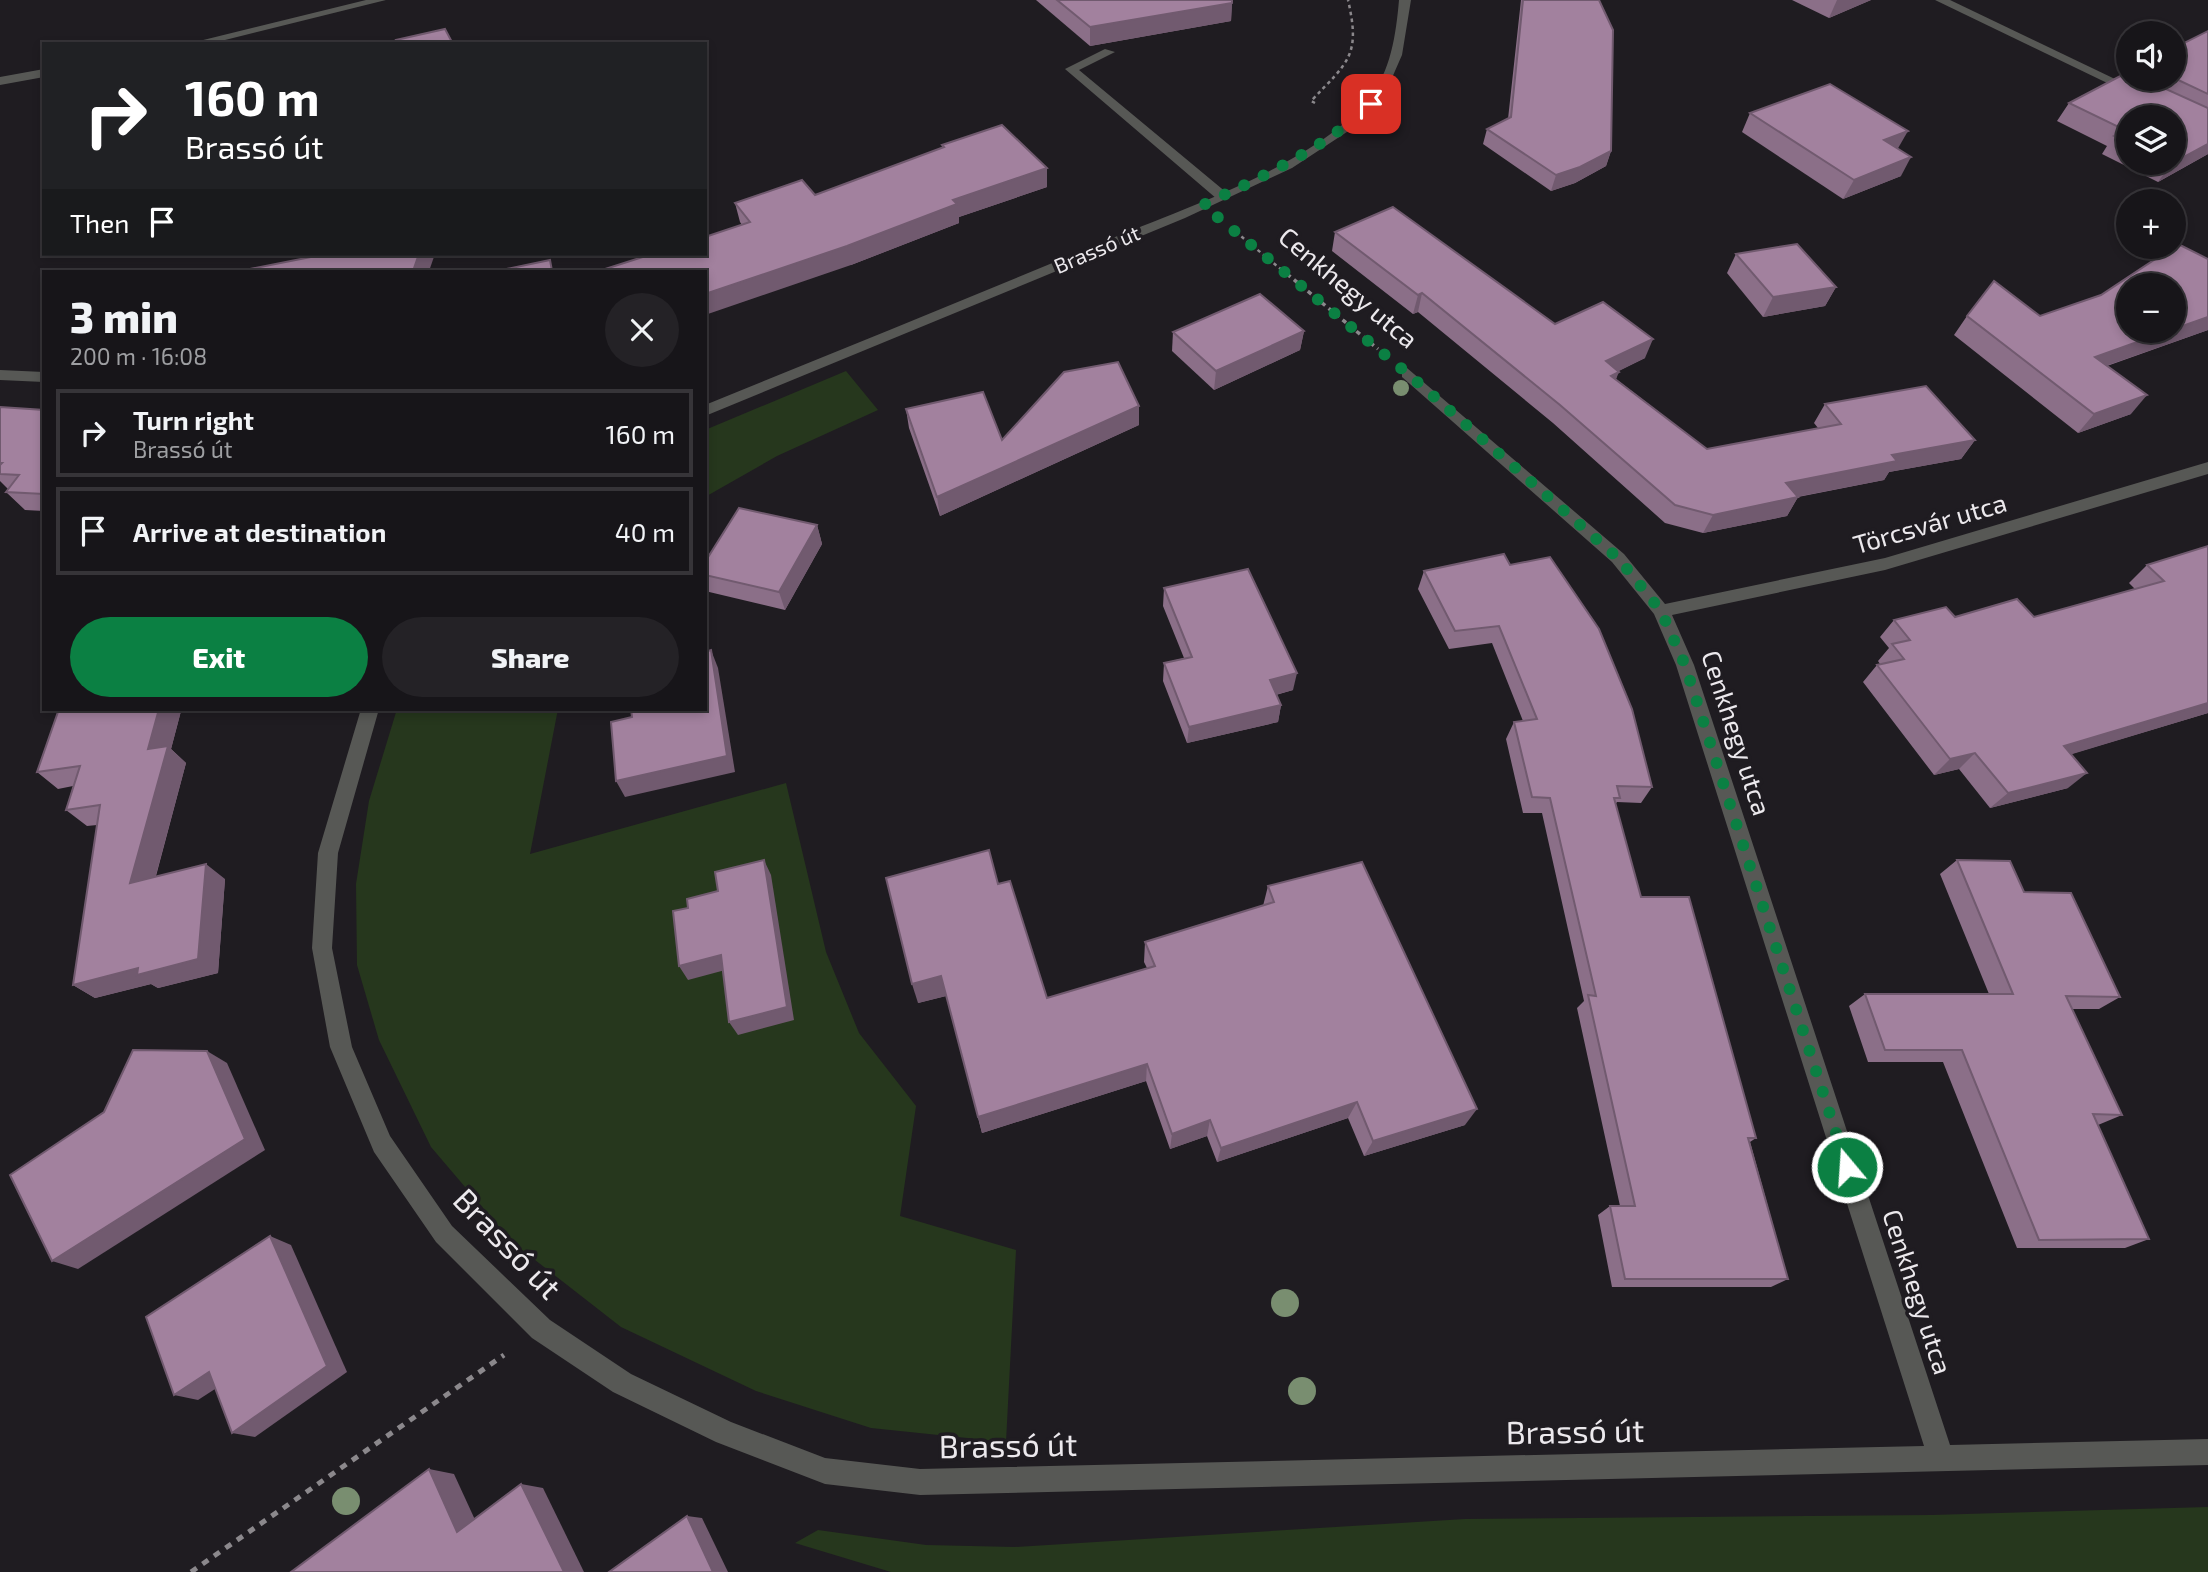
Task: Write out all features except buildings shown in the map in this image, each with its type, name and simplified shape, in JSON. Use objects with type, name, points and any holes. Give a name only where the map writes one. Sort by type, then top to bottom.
[{"type":"street","points":[[201,42],[380,0]]},
{"type":"street","name":"Brassó út","points":[[707,410],[1203,205],[1317,148],[1347,127],[1371,104],[1389,80],[1401,36],[1405,0]]},
{"type":"street","points":[[1941,0],[2147,97]]},
{"type":"street","points":[[1109,52],[1071,69],[1222,196]]},
{"type":"street","points":[[0,81],[42,73]]},
{"type":"street","name":"Cenkhegy utca","points":[[1407,373],[1618,558],[1661,611],[1685,665],[1941,1458]]},
{"type":"street","points":[[0,375],[42,377]]},
{"type":"street","name":"Törcsvár utca","points":[[1661,611],[1885,564],[2208,468]]},
{"type":"street","name":"Brassó út","points":[[369,711],[349,773],[328,853],[322,948],[341,1047],[382,1144],[444,1234],[541,1329],[622,1383],[725,1433],[825,1471],[920,1482],[2208,1452]]},
{"type":"path","name":"Cenkhegy utca","points":[[1203,205],[1407,373]]},
{"type":"path","points":[[191,1572],[541,1329]]},
{"type":"green space","points":[[846,371],[878,410],[777,456],[707,496],[707,429]]},
{"type":"green space","points":[[396,711],[558,711],[530,854],[786,783],[826,952],[859,1033],[916,1106],[900,1216],[1016,1250],[1006,1442],[871,1428],[756,1391],[621,1327],[512,1242],[431,1147],[379,1040],[357,965],[356,884],[369,801]]},
{"type":"green space","points":[[2208,1507],[2208,1572],[891,1572],[795,1543],[818,1530],[926,1545],[1014,1547],[1465,1519],[1932,1515]]},
{"type":"route","points":[[1371,104],[1347,127],[1317,148],[1203,205],[1407,373],[1618,558],[1661,611],[1685,665],[1847,1167]]}]
